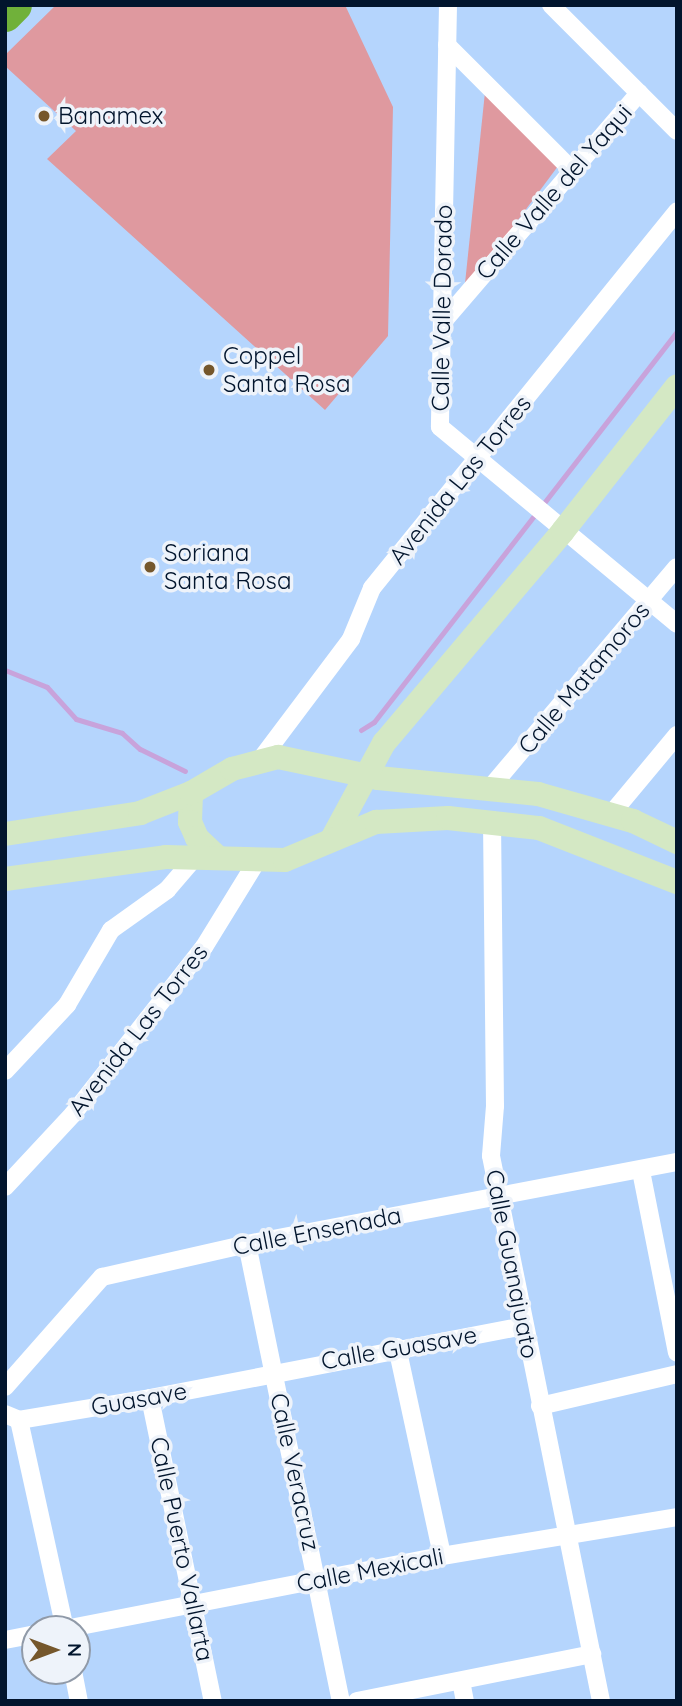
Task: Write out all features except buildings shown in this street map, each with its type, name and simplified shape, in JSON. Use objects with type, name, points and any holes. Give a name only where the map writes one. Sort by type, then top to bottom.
[{"type":"highway","points":[[5,15],[15,5]]},
{"type":"main road","points":[[332,839],[355,802],[364,776],[407,715],[556,524],[677,386]]},
{"type":"main road","points":[[5,834],[140,813],[191,793],[232,769],[261,759],[296,758],[364,776],[538,793],[612,813],[677,842]]},
{"type":"main road","points":[[191,793],[190,822],[206,856]]},
{"type":"main road","points":[[5,879],[206,856],[257,861],[302,855],[332,839],[396,818],[492,820],[575,839],[677,881]]},
{"type":"street","name":"Calle Valle Dorado","points":[[448,5],[440,427],[677,624]]},
{"type":"street","points":[[551,5],[677,131]]},
{"type":"street","points":[[447,45],[570,168]]},
{"type":"street","name":"Calle Valle del Yaqui","points":[[442,323],[570,168],[639,93]]},
{"type":"street","name":"Avenida Las Torres","points":[[261,759],[351,639],[372,588],[677,211]]},
{"type":"street","name":"Calle Matamoros","points":[[490,788],[677,567]]},
{"type":"street","points":[[612,813],[677,735]]},
{"type":"street","name":"Calle Guanajuato","points":[[492,820],[495,1106],[491,1156],[540,1406],[570,1534],[601,1701]]},
{"type":"street","points":[[5,1071],[67,1005],[111,930],[167,890],[206,856]]},
{"type":"street","name":"Avenida Las Torres","points":[[5,1187],[73,1114],[204,947],[257,861]]},
{"type":"street","name":"Calle Ensenada","points":[[5,1387],[102,1277],[247,1244],[677,1163]]},
{"type":"street","points":[[641,1171],[677,1352]]},
{"type":"street","name":"Calle Veracruz","points":[[247,1244],[341,1701]]},
{"type":"street","name":"Calle Guasave","points":[[274,1372],[397,1347],[524,1326]]},
{"type":"street","points":[[397,1347],[442,1556]]},
{"type":"street","name":"Guasave","points":[[12,1417],[150,1398],[274,1372]]},
{"type":"street","points":[[540,1406],[677,1374]]},
{"type":"street","name":"Calle Puerto Vallarta","points":[[150,1398],[213,1701]]},
{"type":"street","points":[[12,1417],[62,1615]]},
{"type":"street","name":"Calle Mexicali","points":[[91,1624],[442,1556],[677,1517]]},
{"type":"street","points":[[357,1701],[592,1654]]},
{"type":"street","points":[[461,1681],[465,1701]]},
{"type":"shaded area","points":[[56,5],[345,5],[393,107],[388,336],[325,410],[47,159],[76,131],[5,66],[5,55]]},
{"type":"shaded area","points":[[485,92],[564,158],[464,293]]},
{"type":"waterway","points":[[361,730],[374,722],[677,331]]},
{"type":"waterway","points":[[5,670],[47,687],[76,719],[122,733],[140,749],[185,771]]},
{"type":"place","name":"Banamex","points":[[44,116]]},
{"type":"place","name":"Coppel Santa Rosa","points":[[209,370]]},
{"type":"place","name":"Soriana Santa Rosa","points":[[150,567]]}]
